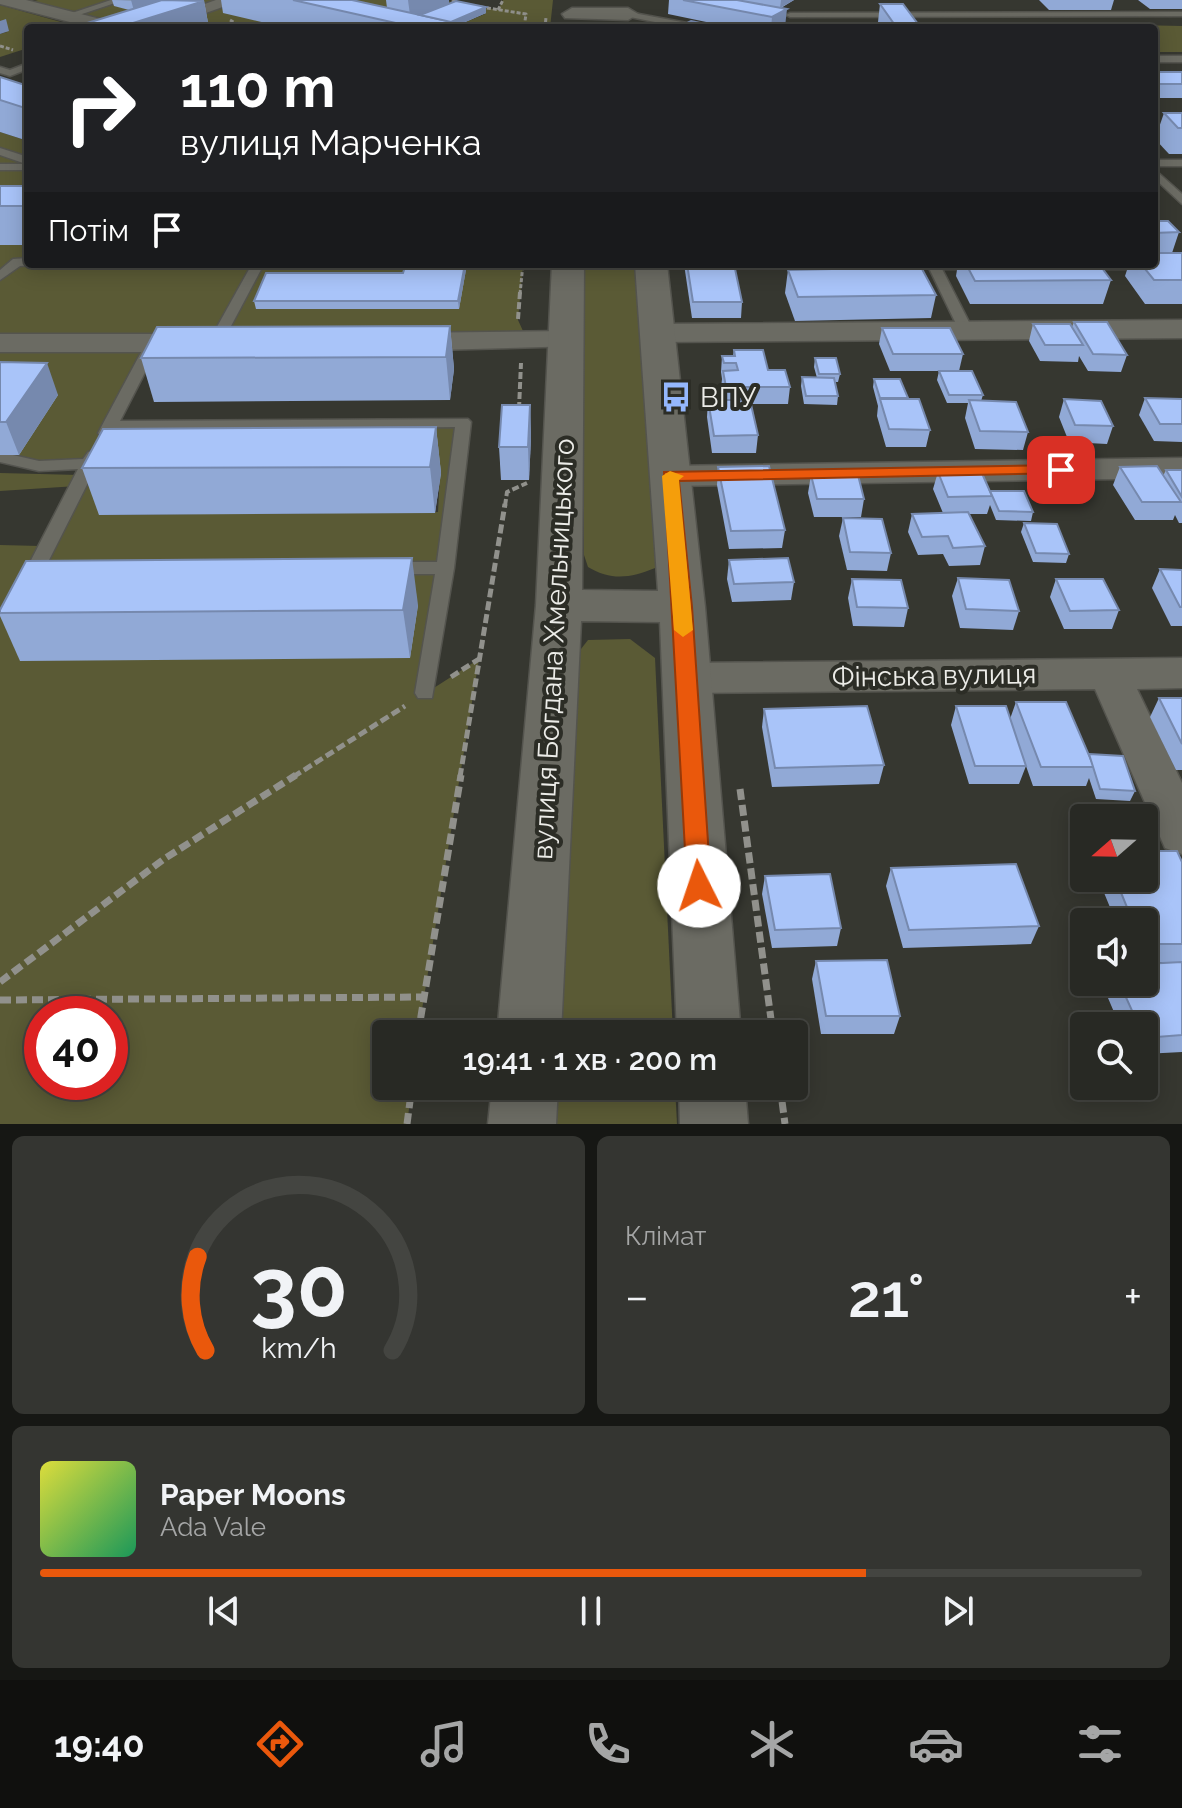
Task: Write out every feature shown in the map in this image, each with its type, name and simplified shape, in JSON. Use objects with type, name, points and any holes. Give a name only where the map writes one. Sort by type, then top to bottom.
[{"type":"street","points":[[6,0],[98,24]]},
{"type":"street","points":[[158,24],[233,0]]},
{"type":"street","points":[[572,14],[628,14]]},
{"type":"street","name":"вулиця Богдана Хмельницького","points":[[530,1020],[559,605],[568,268]]},
{"type":"street","points":[[651,268],[682,607],[708,1020]]},
{"type":"street","points":[[657,333],[1182,329]]},
{"type":"street","points":[[366,342],[567,340]]},
{"type":"street","points":[[0,343],[245,343]]},
{"type":"street","points":[[670,476],[1182,468]]},
{"type":"street","points":[[559,605],[682,607]]},
{"type":"street","name":"Фінська вулиця","points":[[686,678],[1182,673]]},
{"type":"street","points":[[1109,674],[1182,834]]},
{"type":"street","points":[[522,1124],[524,1100]]},
{"type":"street","points":[[713,1100],[714,1124]]},
{"type":"lane","points":[[67,16],[120,0]]},
{"type":"lane","points":[[790,15],[815,0]]},
{"type":"lane","points":[[775,12],[808,19],[810,24]]},
{"type":"lane","points":[[628,14],[678,24]]},
{"type":"lane","points":[[790,15],[1182,14]]},
{"type":"lane","points":[[1158,59],[1182,59]]},
{"type":"lane","points":[[1158,129],[1182,129]]},
{"type":"lane","points":[[0,151],[24,162]]},
{"type":"lane","points":[[1158,163],[1182,163]]},
{"type":"lane","points":[[0,167],[24,164]]},
{"type":"lane","points":[[1158,176],[1182,201]]},
{"type":"lane","points":[[0,276],[17,262],[24,262]]},
{"type":"lane","points":[[1158,265],[1182,265]]},
{"type":"lane","points":[[215,343],[256,268]]},
{"type":"lane","points":[[935,268],[966,330]]},
{"type":"lane","points":[[68,568],[36,568],[153,343]]},
{"type":"lane","points":[[110,426],[463,422],[445,568],[425,693]]},
{"type":"lane","points":[[0,457],[39,466],[89,464]]},
{"type":"lane","points":[[366,568],[445,568]]},
{"type":"path","points":[[498,10],[503,0]]},
{"type":"path","points":[[472,5],[526,14],[525,24]]},
{"type":"path","points":[[519,417],[523,331],[518,321],[523,268]]},
{"type":"path","points":[[420,1020],[507,492],[531,481]]},
{"type":"path","points":[[0,982],[164,859],[479,659]]},
{"type":"path","points":[[0,1000],[422,997]]},
{"type":"path","points":[[407,1124],[410,1100]]},
{"type":"path","points":[[782,1100],[785,1124]]},
{"type":"shaded area","points":[[38,0],[135,0],[116,6],[134,11],[170,0],[442,0],[498,10],[503,0],[553,0],[550,24],[461,24],[485,14],[344,24],[126,24],[23,4]]},
{"type":"shaded area","points":[[0,5],[61,22],[24,24],[24,49],[0,57],[0,34],[7,32],[0,29]]},
{"type":"shaded area","points":[[995,22],[1088,24],[968,24]]},
{"type":"shaded area","points":[[1158,25],[1182,26],[1182,52],[1158,52]]},
{"type":"shaded area","points":[[0,132],[24,140],[24,226],[0,235]]},
{"type":"shaded area","points":[[0,245],[24,245],[24,268],[412,268],[458,309],[466,268],[523,268],[518,320],[523,331],[522,341],[153,343],[110,425],[463,422],[426,693],[479,659],[420,1020],[372,1020],[372,1100],[410,1100],[407,1124],[0,1124],[0,545],[40,546],[77,486],[0,491],[0,473],[79,475],[89,465],[0,462]],"holes":[[[440,473],[438,512],[99,515]]]},
{"type":"shaded area","points":[[584,268],[637,268],[659,554],[655,568],[629,576],[596,571],[588,567],[584,555]]},
{"type":"shaded area","points":[[630,639],[655,658],[672,1020],[560,1020],[574,658],[588,640]]},
{"type":"shaded area","points":[[556,1100],[676,1100],[677,1124],[555,1124]]},
{"type":"building","points":[[162,0],[204,1],[130,24],[84,24]]},
{"type":"building","points":[[293,0],[352,0],[461,24],[400,24]]},
{"type":"building","points":[[683,0],[737,0],[787,9],[772,17]]},
{"type":"building","points":[[456,1],[486,7],[451,22],[420,15]]},
{"type":"building","points":[[880,4],[903,4],[918,24],[894,24]]},
{"type":"building","points":[[1158,72],[1182,72],[1182,84],[1158,84]]},
{"type":"building","points":[[0,77],[24,85],[24,108],[0,100]]},
{"type":"building","points":[[1164,113],[1182,113],[1182,128],[1178,128]]},
{"type":"building","points":[[0,186],[24,186],[24,206],[0,206]]},
{"type":"building","points":[[1158,221],[1168,221],[1179,232],[1158,233]]},
{"type":"building","points":[[1158,253],[1182,253],[1182,280],[1154,280],[1144,268],[1158,268]]},
{"type":"building","points":[[405,268],[464,268],[458,301],[254,301],[266,273],[403,273]]},
{"type":"building","points":[[688,268],[735,268],[742,302],[693,302]]},
{"type":"building","points":[[922,268],[936,295],[798,297],[788,270]]},
{"type":"building","points":[[968,268],[1102,268],[1111,280],[975,281]]},
{"type":"building","points":[[1074,322],[1107,322],[1127,355],[1093,354]]},
{"type":"building","points":[[1033,324],[1070,324],[1083,345],[1045,345]]},
{"type":"building","points":[[450,326],[446,357],[141,358],[157,327]]},
{"type":"building","points":[[882,328],[950,328],[963,354],[893,354]]},
{"type":"building","points":[[734,350],[763,350],[768,370],[785,370],[790,387],[726,387],[723,371],[738,370],[736,363],[724,363],[722,356],[735,356]]},
{"type":"building","points":[[815,358],[836,358],[840,374],[819,374]]},
{"type":"building","points":[[0,362],[47,363],[6,422],[0,422]]},
{"type":"building","points":[[939,371],[972,371],[983,395],[949,395]]},
{"type":"building","points":[[802,377],[834,378],[838,396],[806,396]]},
{"type":"building","points":[[874,379],[900,379],[908,398],[880,398]]},
{"type":"building","points":[[1145,398],[1182,399],[1182,424],[1160,424]]},
{"type":"building","points":[[880,399],[919,399],[930,430],[889,429]]},
{"type":"building","points":[[1064,399],[1101,401],[1113,426],[1075,425]]},
{"type":"building","points":[[708,400],[750,400],[758,435],[714,436]]},
{"type":"building","points":[[969,400],[1016,402],[1028,432],[980,431]]},
{"type":"building","points":[[502,405],[530,405],[528,447],[499,447]]},
{"type":"building","points":[[436,427],[430,467],[82,468],[103,429]]},
{"type":"building","points":[[769,466],[785,530],[731,531],[718,467]]},
{"type":"building","points":[[1157,466],[1181,502],[1142,502],[1120,467]]},
{"type":"building","points":[[1166,470],[1182,470],[1182,497]]},
{"type":"building","points":[[981,471],[992,496],[948,497],[938,472]]},
{"type":"building","points":[[811,475],[858,475],[864,499],[817,499]]},
{"type":"building","points":[[990,491],[1024,491],[1033,512],[999,511]]},
{"type":"building","points":[[968,512],[985,546],[953,548],[948,536],[922,537],[912,514]]},
{"type":"building","points":[[843,518],[882,519],[891,553],[850,552]]},
{"type":"building","points":[[1024,523],[1057,524],[1069,554],[1036,553]]},
{"type":"building","points":[[412,558],[403,610],[0,613],[26,561]]},
{"type":"building","points":[[788,558],[794,582],[734,584],[729,560]]},
{"type":"building","points":[[1160,569],[1182,570],[1182,607],[1180,607]]},
{"type":"building","points":[[958,578],[1009,580],[1019,611],[966,609]]},
{"type":"building","points":[[852,579],[901,580],[908,608],[857,607]]},
{"type":"building","points":[[1056,579],[1103,579],[1119,610],[1070,611]]},
{"type":"building","points":[[1159,698],[1182,698],[1182,744]]},
{"type":"building","points":[[1016,702],[1066,702],[1094,767],[1041,767]]},
{"type":"building","points":[[867,706],[884,765],[775,768],[764,709]]},
{"type":"building","points":[[956,706],[1006,706],[1026,766],[975,766]]},
{"type":"building","points":[[1089,754],[1123,756],[1135,791],[1100,789]]},
{"type":"building","points":[[1158,851],[1177,851],[1182,862],[1182,944],[1158,944],[1158,908],[1127,908],[1121,892],[1158,892]]},
{"type":"building","points":[[1016,864],[1039,926],[909,930],[891,868]]},
{"type":"building","points":[[830,874],[841,928],[775,930],[765,876]]},
{"type":"building","points":[[887,960],[900,1016],[826,1016],[816,961]]},
{"type":"building","points":[[1182,962],[1182,1035],[1158,1037],[1158,1012],[1133,1012],[1125,996],[1158,996],[1158,963]]},
{"type":"slow traffic","points":[[676,476],[670,476],[683,630]]},
{"type":"place","name":"ВПУ","points":[[676,397]]},
{"type":"route","points":[[699,886],[682,607],[670,476],[1061,470]]}]
